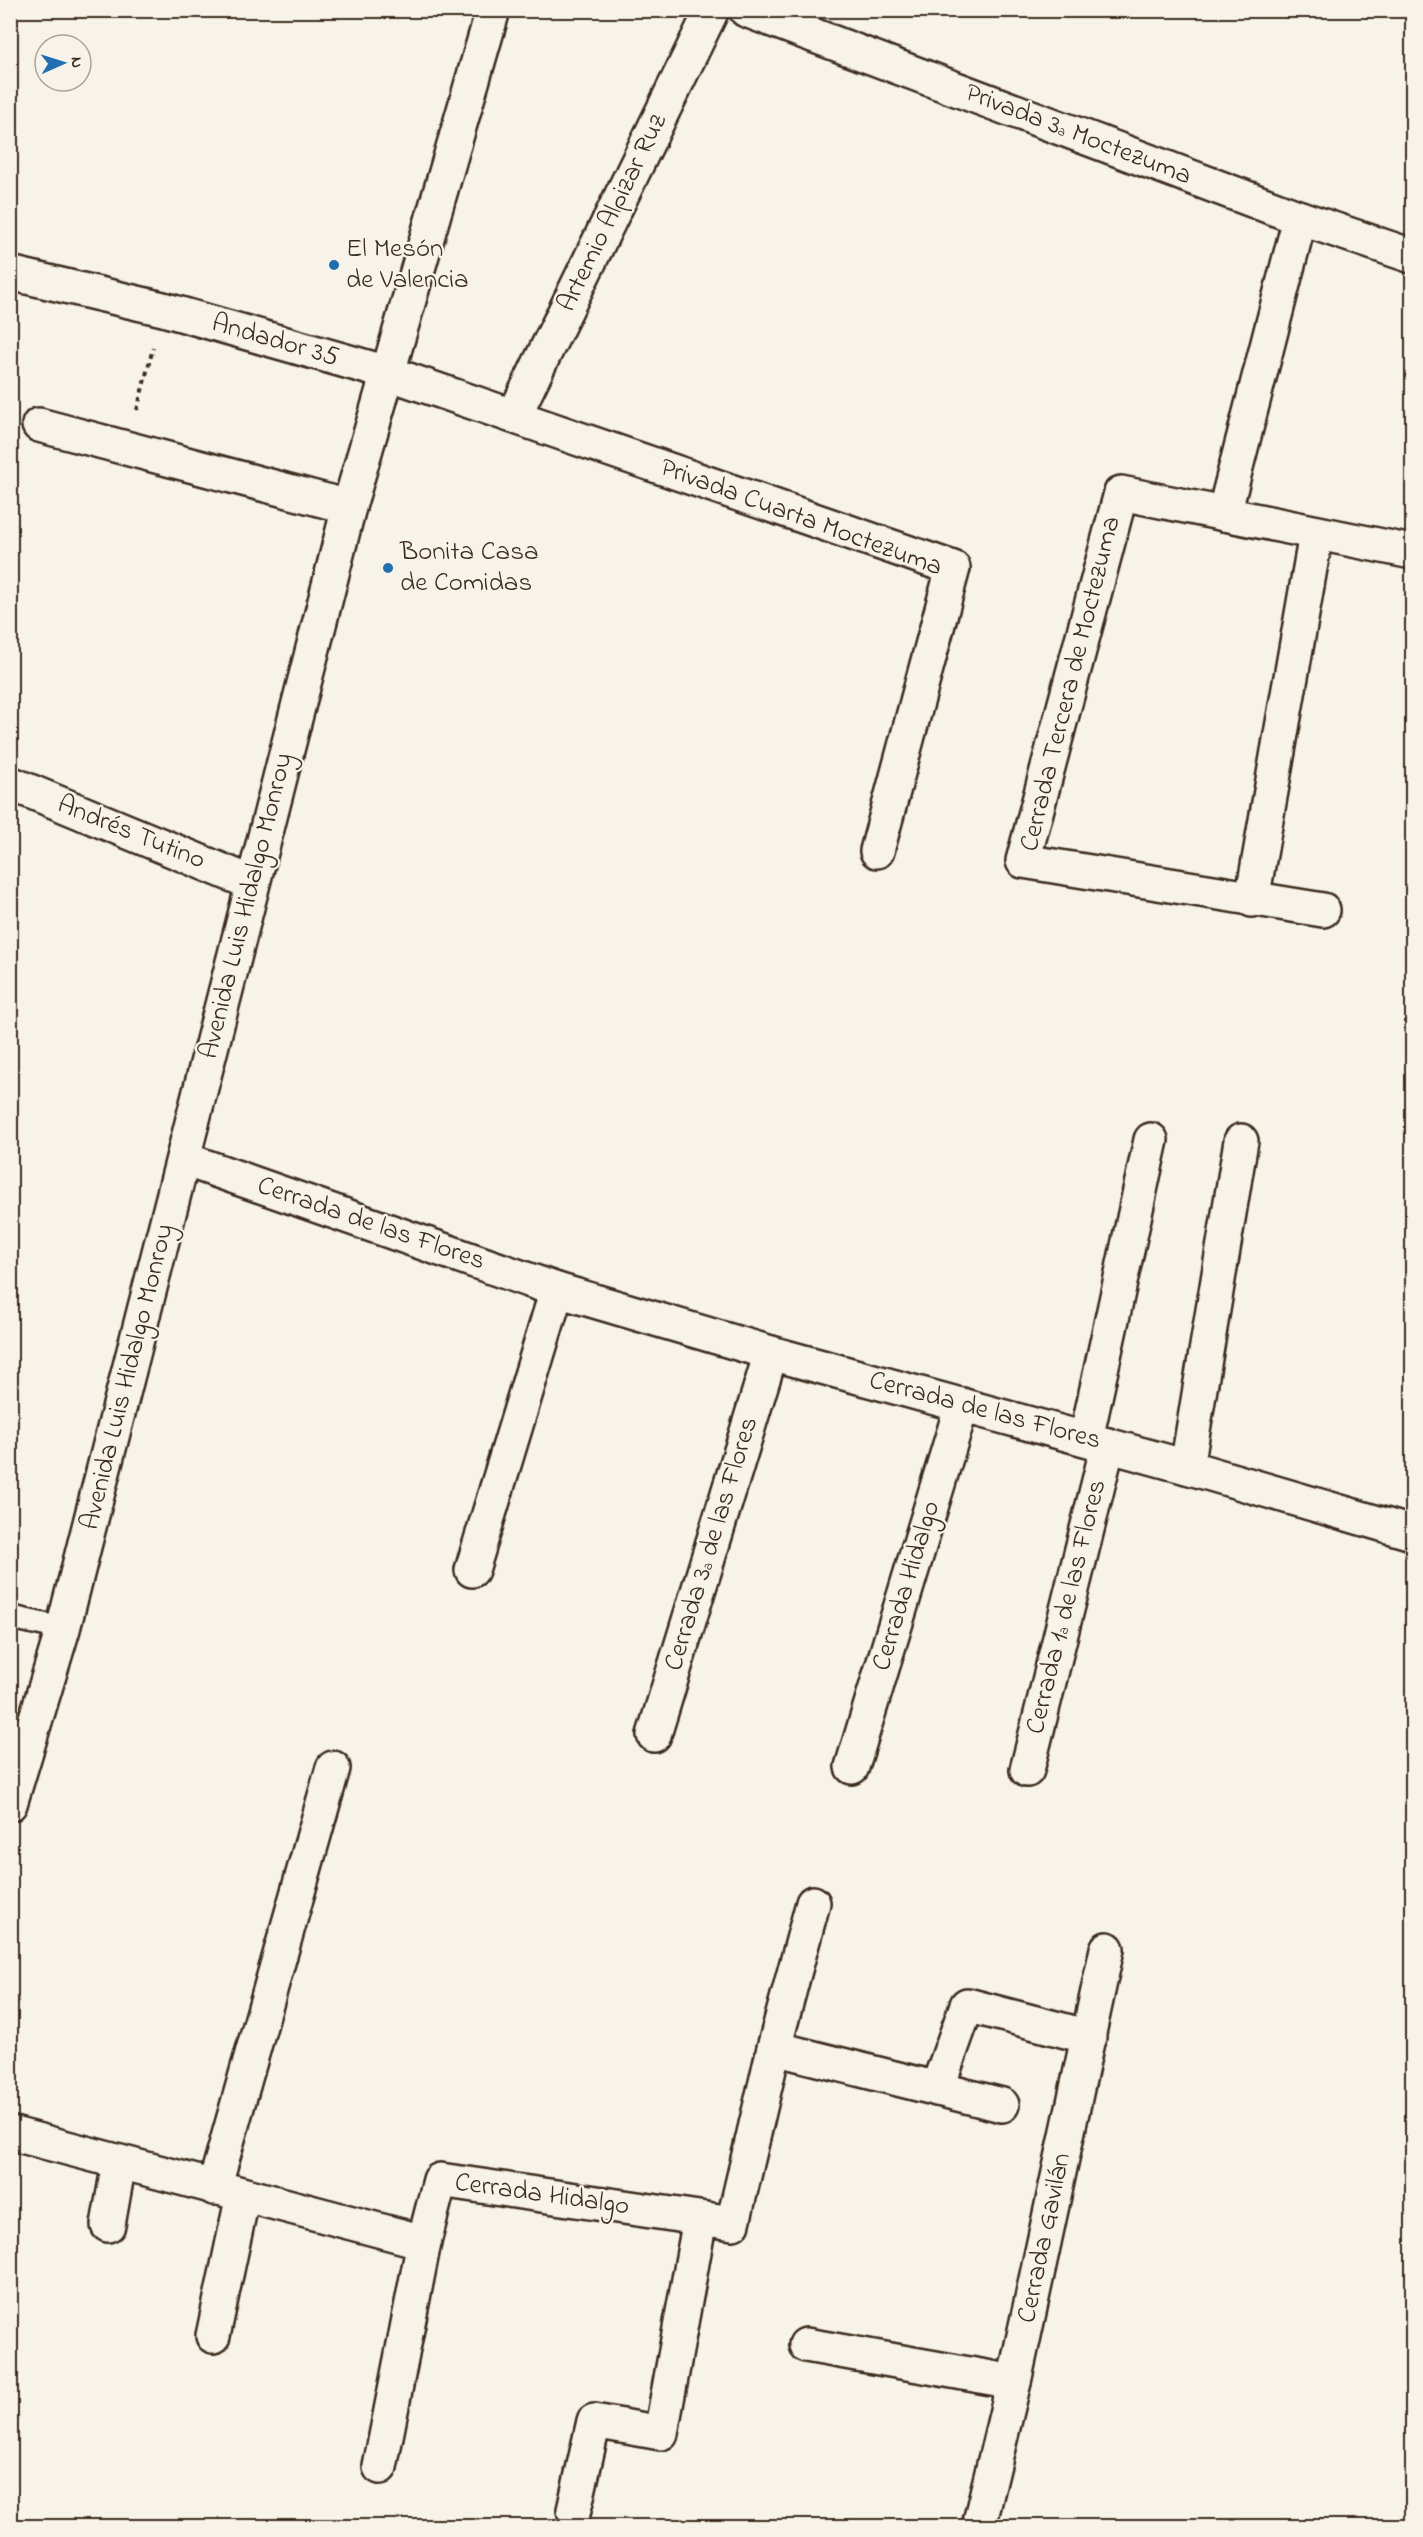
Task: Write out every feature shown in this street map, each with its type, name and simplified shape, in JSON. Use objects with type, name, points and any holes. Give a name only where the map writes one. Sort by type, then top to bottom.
[{"type":"street","name":"Avenida Luis Hidalgo Monroy","points":[[10,1804],[63,1629],[349,507],[493,10]]},
{"type":"street","name":"Artemio Alpizar Ruz","points":[[514,416],[712,10]]},
{"type":"street","name":"Privada 3ª Moctezuma","points":[[746,10],[1300,218],[1413,256]]},
{"type":"street","points":[[1224,514],[1300,218]]},
{"type":"street","name":"Andador 35","points":[[10,273],[163,309],[388,373],[514,416]]},
{"type":"street","name":"Privada Cuarta Moctezuma","points":[[514,416],[953,568],[877,851]]},
{"type":"street","points":[[39,425],[349,507]]},
{"type":"street","name":"Cerrada Tercera de Moctezuma","points":[[1252,900],[1023,861],[1121,493],[1412,552]]},
{"type":"street","points":[[1316,534],[1252,900],[1323,910]]},
{"type":"street","name":"Andrés Tutino","points":[[10,783],[252,883]]},
{"type":"street","name":"Cerrada 1ª de las Flores","points":[[1027,1770],[1097,1442],[1151,1140]]},
{"type":"street","points":[[1187,1467],[1241,1141]]},
{"type":"street","name":"Cerrada de las Flores","points":[[184,1159],[557,1290],[771,1353],[1187,1467],[1413,1533]]},
{"type":"street","points":[[472,1570],[557,1290]]},
{"type":"street","name":"Cerrada 3ª de las Flores","points":[[654,1735],[771,1353]]},
{"type":"street","name":"Cerrada Hidalgo","points":[[852,1767],[962,1405]]},
{"type":"street","points":[[213,2336],[228,2192],[333,1768]]},
{"type":"street","name":"Cerrada Hidalgo","points":[[424,2242],[440,2180],[733,2223],[774,2048],[813,1903]]},
{"type":"street","name":"Cerrada Gavilán","points":[[979,2526],[1014,2382],[1107,1949]]},
{"type":"street","points":[[937,2089],[967,2005],[1089,2037]]},
{"type":"street","points":[[774,2048],[1002,2105]]},
{"type":"street","points":[[10,2133],[424,2242],[380,2467]]},
{"type":"street","points":[[108,2225],[119,2163]]},
{"type":"street","points":[[574,2510],[594,2421],[661,2433],[700,2218]]},
{"type":"street","points":[[806,2345],[1014,2382]]},
{"type":"lane","points":[[10,1617],[63,1629]]},
{"type":"path","points":[[127,448],[163,309]]},
{"type":"place","name":"El Mesón de Valencia","points":[[334,265]]},
{"type":"place","name":"Bonita Casa de Comidas","points":[[388,568]]}]
